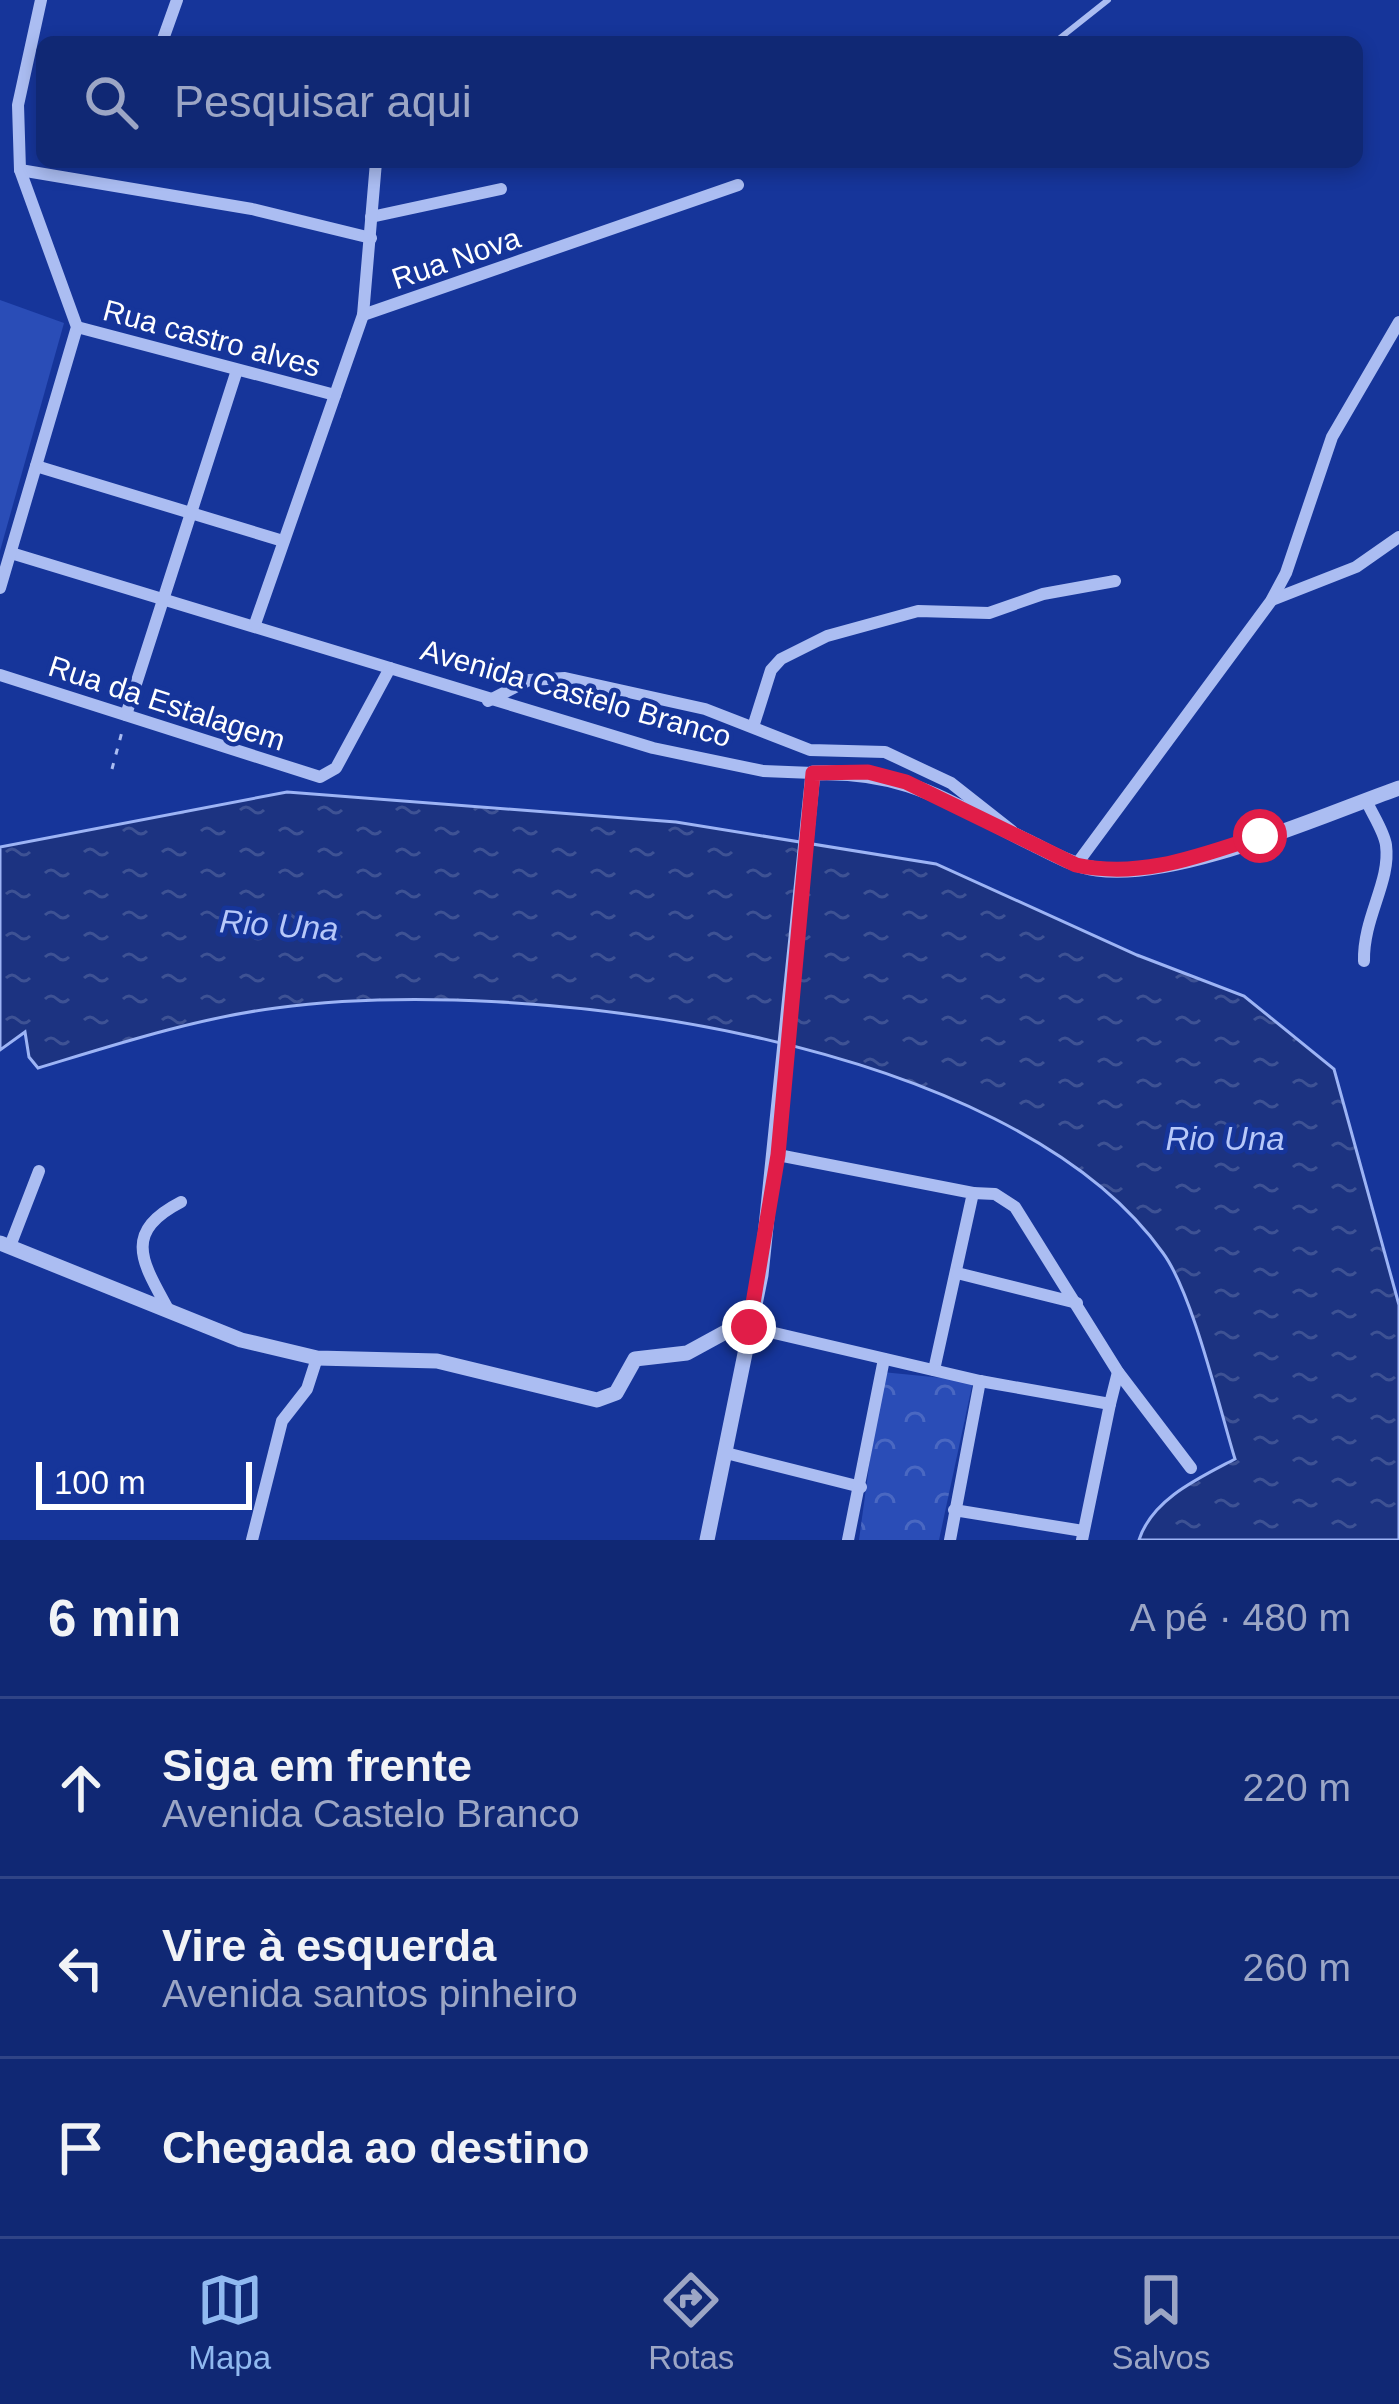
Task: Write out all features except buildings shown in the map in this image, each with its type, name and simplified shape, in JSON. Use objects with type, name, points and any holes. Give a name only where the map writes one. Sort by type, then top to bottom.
[{"type":"street","points":[[37,36],[41,0]]},
{"type":"street","points":[[165,36],[177,0]]},
{"type":"street","points":[[0,588],[76,327],[20,170],[16,122],[35,55]]},
{"type":"street","points":[[363,315],[375,168]]},
{"type":"street","points":[[20,170],[252,209],[371,238]]},
{"type":"street","name":"Rua Nova","points":[[255,624],[363,315],[737,185]]},
{"type":"street","points":[[371,217],[501,189]]},
{"type":"street","points":[[1076,865],[1271,601],[1286,573],[1332,437],[1399,322]]},
{"type":"street","name":"Rua castro alves","points":[[76,327],[334,395]]},
{"type":"street","points":[[126,715],[237,370]]},
{"type":"street","points":[[36,466],[284,541]]},
{"type":"street","points":[[1271,601],[1356,567],[1399,537]]},
{"type":"street","name":"Avenida Castelo Branco","points":[[10,553],[255,624],[488,701],[700,760],[889,776],[1076,865],[1114,870],[1165,865],[1399,788]]},
{"type":"street","points":[[753,727],[772,670],[782,658],[827,636],[918,611],[989,613],[1043,594],[1115,581]]},
{"type":"street","name":"Rua da Estalagem","points":[[0,675],[320,776],[336,767],[390,668]]},
{"type":"street","name":"Avenida Castelo Branco","points":[[488,701],[547,676],[664,699],[810,750],[902,757],[967,793],[1017,836]]},
{"type":"street","points":[[707,1540],[778,1155],[813,773]]},
{"type":"street","points":[[1364,961],[1363,931],[1392,844],[1366,800]]},
{"type":"street","points":[[778,1155],[1001,1196],[1015,1207],[1118,1372],[1191,1468]]},
{"type":"street","points":[[39,1171],[5,1245],[242,1340],[317,1358],[437,1360],[597,1400],[616,1394],[635,1359],[686,1353],[731,1329],[749,1327],[980,1381],[1110,1404]]},
{"type":"street","points":[[934,1370],[973,1193]]},
{"type":"street","points":[[169,1311],[146,1269],[142,1239],[150,1221],[181,1202]]},
{"type":"street","points":[[957,1273],[1077,1303]]},
{"type":"street","points":[[252,1540],[282,1421],[307,1389],[317,1358]]},
{"type":"street","points":[[848,1540],[884,1359]]},
{"type":"street","points":[[954,1510],[1083,1536],[1118,1372]]},
{"type":"street","points":[[950,1540],[980,1381]]},
{"type":"street","points":[[726,1454],[861,1486]]},
{"type":"lane","points":[[1063,36],[1108,0]]},
{"type":"path","points":[[112,769],[126,715]]},
{"type":"green space","points":[[0,300],[64,323],[0,551]]},
{"type":"green space","points":[[882,1372],[973,1381],[939,1540],[859,1540]]},
{"type":"water","name":"Rio Una","points":[[287,792],[676,822],[936,864],[1137,955],[1244,996],[1334,1069],[1399,1305],[1399,1540],[1139,1540],[1166,1501],[1235,1459],[1195,1322],[1174,1271],[1163,1253],[1091,1179],[994,1119],[880,1071],[754,1037],[624,1014],[497,1002],[378,1000],[276,1008],[186,1025],[38,1068],[29,1057],[25,1032],[0,1050],[0,847]]},
{"type":"route","points":[[749,1327],[778,1155],[813,773],[889,776],[1076,865],[1096,869],[1142,870],[1260,836]]}]
